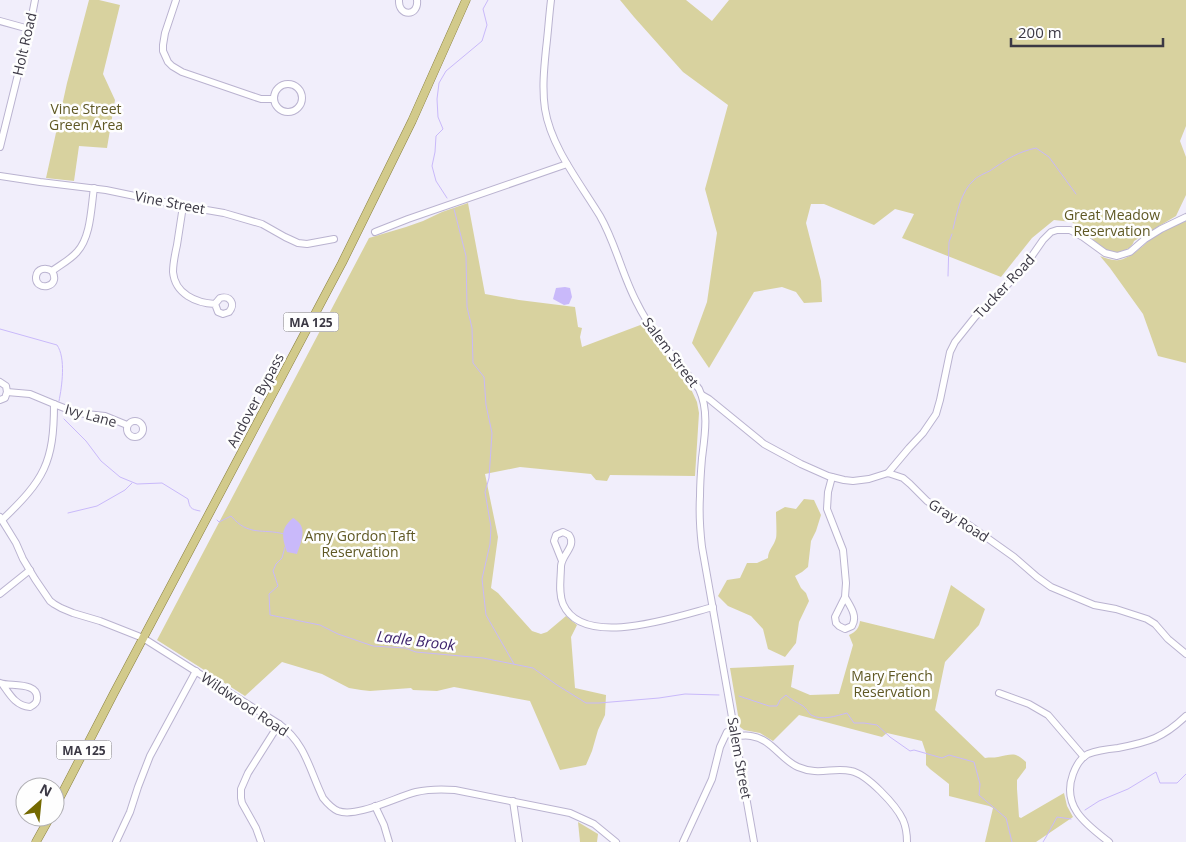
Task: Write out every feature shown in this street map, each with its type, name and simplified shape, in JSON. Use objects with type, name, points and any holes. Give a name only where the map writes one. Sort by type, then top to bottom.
[{"type":"main road","name":"Andover Bypass","points":[[65,788],[342,263],[412,121],[466,0]]},
{"type":"main road","points":[[36,842],[44,827]]},
{"type":"street","name":"Holt Road","points":[[0,146],[35,0]]},
{"type":"street","points":[[176,0],[163,45],[165,56],[172,66],[182,72],[252,96],[274,99]]},
{"type":"street","points":[[399,0],[400,8],[408,13],[416,9],[417,0]]},
{"type":"street","name":"Salem Street","points":[[551,0],[543,93],[552,134],[567,164],[610,235],[642,314],[702,395],[705,410],[699,519],[702,546],[754,842]]},
{"type":"street","points":[[0,22],[29,29]]},
{"type":"street","points":[[287,84],[298,88],[301,96],[301,102],[298,107],[289,111],[283,111],[278,107],[274,99],[274,93],[277,88],[287,84]]},
{"type":"street","points":[[375,232],[567,164]]},
{"type":"street","name":"Vine Street","points":[[0,176],[94,188],[224,213],[262,224],[298,243],[307,244],[334,239]]},
{"type":"street","points":[[52,271],[75,254],[85,241],[94,188]]},
{"type":"street","points":[[183,206],[173,266],[175,282],[189,298],[215,304]]},
{"type":"street","name":"Tucker Road","points":[[888,474],[908,448],[923,433],[936,414],[953,345],[975,317],[1016,276],[1051,232],[1070,230],[1105,253],[1117,256],[1130,252],[1160,229],[1186,216]]},
{"type":"street","points":[[0,382],[6,386],[8,392],[5,398],[0,400]]},
{"type":"street","name":"Ivy Lane","points":[[8,392],[30,394],[77,413],[105,416],[127,425]]},
{"type":"street","points":[[702,395],[709,398],[764,444],[832,478],[853,481],[888,474]]},
{"type":"street","name":"Ivy Lane","points":[[1,519],[25,498],[44,471],[51,449],[54,404]]},
{"type":"street","name":"Gray Road","points":[[888,474],[895,475],[906,481],[927,501],[969,525],[1014,557],[1051,587],[1094,606],[1116,609],[1146,619],[1155,624],[1168,639],[1186,654]]},
{"type":"street","points":[[832,478],[828,492],[827,509],[843,550],[846,583],[845,597],[835,619],[839,626],[847,629],[855,622],[855,618],[845,597]]},
{"type":"street","name":"Wildwood Road","points":[[1,519],[16,542],[23,560],[50,601],[73,613],[100,620],[143,638],[289,732],[300,745],[327,804],[337,810],[346,812],[360,811],[417,792],[438,789],[465,791],[561,810],[578,816],[601,829],[616,842]]},
{"type":"street","points":[[562,560],[560,591],[562,602],[573,618],[586,625],[616,628],[635,626],[713,607]]},
{"type":"street","points":[[0,594],[30,570]]},
{"type":"street","points":[[116,842],[130,812],[150,756],[196,671]]},
{"type":"street","points":[[2,684],[29,687],[36,693],[37,702],[30,707],[24,706],[14,700],[2,684]]},
{"type":"street","points":[[999,693],[1029,704],[1048,715],[1056,722],[1084,757]]},
{"type":"street","points":[[1109,842],[1082,820],[1074,809],[1070,796],[1071,778],[1078,763],[1084,757],[1094,752],[1152,740],[1167,732],[1186,716]]},
{"type":"street","points":[[261,842],[240,795],[248,773],[278,724]]},
{"type":"street","points":[[683,842],[712,779],[720,747],[727,732],[764,740],[788,762],[797,767],[819,772],[843,770],[861,775],[895,806],[906,827],[907,842]]},
{"type":"street","points":[[513,801],[519,842]]},
{"type":"street","points":[[376,806],[389,842]]},
{"type":"green space","name":"Vine Street Green Area","points":[[89,0],[99,0],[120,5],[103,74],[115,100],[107,148],[79,146],[74,181],[46,178],[67,83]]},
{"type":"green space","points":[[620,0],[686,0],[712,21],[729,0],[1186,0],[1186,126],[1180,141],[1186,157],[1186,195],[1176,216],[1134,241],[1130,247],[1117,254],[1103,249],[1089,236],[1075,229],[1077,226],[1072,222],[1054,220],[1032,238],[1001,277],[902,238],[914,214],[895,209],[874,225],[824,204],[811,204],[806,223],[821,281],[822,302],[804,303],[796,292],[782,287],[754,292],[709,368],[692,343],[707,302],[717,233],[705,189],[728,105],[683,72]]},
{"type":"green space","name":"Amy Gordon Taft Reservation","points":[[468,203],[485,294],[575,307],[578,327],[582,328],[580,337],[582,347],[643,324],[690,387],[697,402],[699,413],[695,476],[610,475],[607,481],[596,480],[591,474],[520,467],[485,474],[498,537],[491,588],[498,593],[532,631],[541,634],[547,632],[566,616],[577,625],[571,637],[575,688],[606,695],[605,715],[586,765],[560,770],[530,701],[454,687],[437,691],[413,690],[411,688],[361,690],[349,688],[322,674],[282,662],[245,696],[157,640],[369,238],[423,221]]},
{"type":"green space","name":"Great Meadow Reservation","points":[[1186,220],[1186,363],[1158,356],[1143,314],[1100,256],[1114,260],[1124,259],[1155,236]]},
{"type":"green space","points":[[804,499],[814,500],[821,515],[811,541],[808,567],[795,576],[809,601],[799,622],[796,643],[785,657],[768,649],[763,629],[751,616],[728,606],[718,596],[727,580],[740,578],[747,563],[757,563],[768,558],[776,538],[776,512],[785,507],[796,509]]},
{"type":"green space","name":"Mary French Reservation","points":[[951,585],[985,609],[979,625],[945,662],[935,710],[985,758],[1016,755],[1026,762],[1026,768],[1017,780],[1019,817],[1021,818],[1064,793],[1067,806],[1073,817],[1036,842],[985,842],[993,808],[949,796],[949,784],[926,765],[926,753],[922,741],[887,733],[882,737],[799,715],[773,741],[760,733],[744,730],[740,727],[730,668],[794,665],[791,687],[810,695],[839,694],[853,645],[849,635],[857,630],[860,621],[934,639]]},
{"type":"green space","points":[[578,822],[598,834],[597,842],[580,842]]},
{"type":"shaded area","points":[[556,288],[570,288],[572,297],[569,304],[564,305],[553,299]]},
{"type":"shaded area","points":[[293,518],[302,527],[302,539],[297,554],[287,552],[283,538],[286,526]]},
{"type":"waterway","points":[[447,198],[436,181],[432,166],[436,136],[443,129],[438,117],[437,99],[439,83],[446,71],[482,41],[487,25],[483,9],[488,0]]},
{"type":"waterway","points":[[953,229],[960,203],[966,190],[974,180],[1009,158],[1036,148],[1049,157],[1076,194]]},
{"type":"waterway","points":[[454,209],[466,256],[467,307],[472,328],[473,363],[484,377],[486,405],[492,433],[489,478],[485,492],[491,527],[490,544],[482,579],[486,615],[514,664]]},
{"type":"waterway","points":[[948,276],[949,242],[952,234]]},
{"type":"waterway","name":"Ladle Brook","points":[[0,329],[57,345],[62,357],[62,380],[59,401]]},
{"type":"waterway","name":"Ladle Brook","points":[[64,419],[86,441],[101,461],[120,477],[137,484],[162,483],[188,499],[192,509],[200,511]]},
{"type":"waterway","points":[[68,513],[97,506],[125,490],[132,483]]},
{"type":"waterway","name":"Ladle Brook","points":[[217,520],[219,522],[231,516],[244,527],[256,531],[284,534]]},
{"type":"waterway","name":"Ladle Brook","points":[[285,547],[282,558],[276,564],[273,571],[278,586],[269,594],[270,615],[320,625],[338,634],[373,646],[483,658],[533,668],[586,703],[659,698],[685,694],[719,695]]},
{"type":"waterway","name":"Ladle Brook","points":[[739,696],[769,706],[777,706],[786,695],[803,706],[815,717],[829,717],[847,713],[854,723],[877,725],[910,751],[914,750],[942,758],[949,755],[974,762],[980,784],[979,795],[1006,818],[1012,842]]},
{"type":"waterway","points":[[1085,810],[1099,801],[1128,789],[1156,772],[1160,783],[1177,783],[1186,774]]},
{"type":"waterway","points":[[1043,842],[1057,817],[1071,819]]}]
